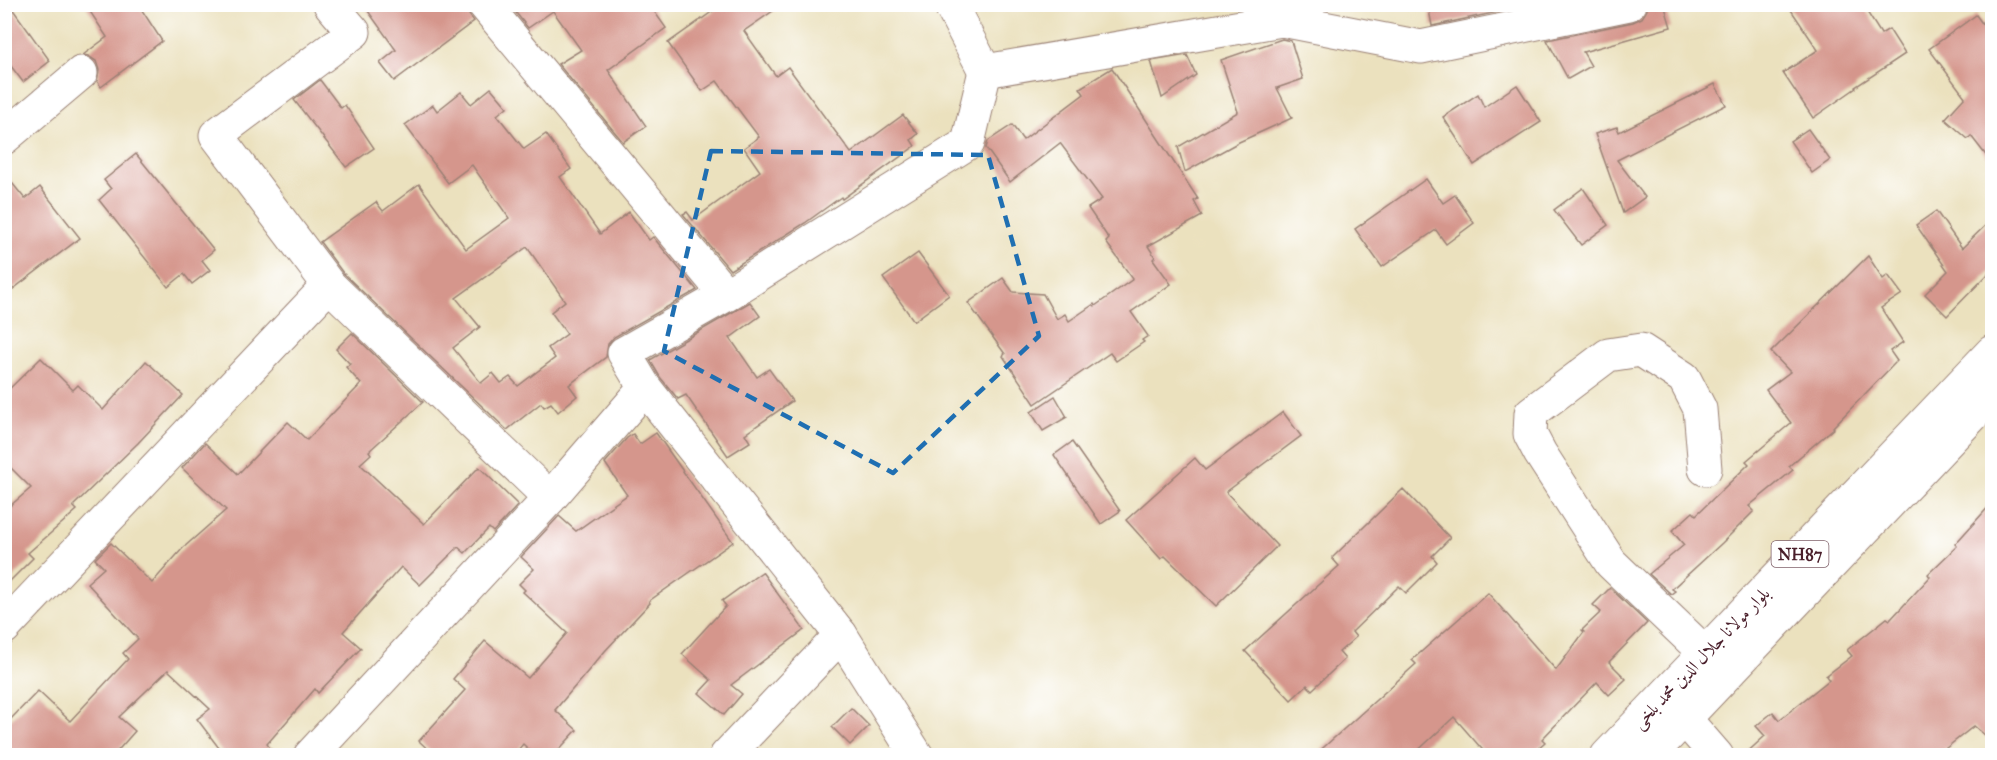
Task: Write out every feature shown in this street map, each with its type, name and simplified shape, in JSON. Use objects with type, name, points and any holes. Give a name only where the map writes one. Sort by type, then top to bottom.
[{"type":"street","points":[[330,4],[354,32],[216,135],[329,285],[550,498]]},
{"type":"street","points":[[484,4],[726,295]]},
{"type":"street","points":[[917,756],[841,634],[645,388],[624,353],[726,295],[968,143],[985,71],[950,4]]},
{"type":"street","points":[[985,71],[1282,20],[1421,47],[1629,4]]},
{"type":"street","points":[[4,138],[81,73]]},
{"type":"street","points":[[4,628],[329,285]]},
{"type":"street","points":[[1705,469],[1700,409],[1684,378],[1641,350],[1608,355],[1531,413],[1530,435],[1611,563],[1705,654]]},
{"type":"street","name":"بلوار مولانا جلال الدین محمد بلخی","points":[[1649,756],[1673,708],[1705,654],[1992,352]]},
{"type":"street","points":[[310,756],[550,498],[645,388]]},
{"type":"street","name":"بلوار مولانا جلال الدین محمد بلخی","points":[[1607,756],[1673,708],[1992,395]]},
{"type":"street","points":[[726,756],[841,634]]},
{"type":"street","points":[[1673,708],[1717,756]]},
{"type":"highlighted area","points":[[711,151],[988,155],[1039,336],[893,473],[664,351]]},
{"type":"building","points":[[4,4],[9,4],[50,61],[23,82],[4,57]]},
{"type":"building","points":[[85,4],[138,4],[162,41],[101,87],[97,81],[99,70],[96,61],[83,55],[107,37]]},
{"type":"building","points":[[363,4],[466,4],[469,15],[474,21],[394,81],[380,63],[396,50]]},
{"type":"building","points":[[509,4],[649,4],[666,28],[608,70],[646,126],[623,142],[558,64],[581,50],[553,11],[528,28]]},
{"type":"building","points":[[723,4],[783,4],[744,31],[776,76],[788,67],[851,153],[903,115],[918,134],[911,140],[915,146],[842,199],[841,197],[805,223],[730,270],[683,214],[687,212],[693,220],[760,171],[744,148],[759,137],[717,81],[702,91],[668,43]]},
{"type":"building","points":[[1428,4],[1501,4],[1502,11],[1432,26]]},
{"type":"building","points":[[1647,4],[1664,4],[1671,27],[1583,52],[1591,66],[1568,79],[1547,40],[1633,22],[1642,18],[1647,10]]},
{"type":"building","points":[[1787,4],[1862,4],[1881,34],[1889,29],[1905,54],[1813,118],[1783,73],[1818,50]]},
{"type":"building","points":[[1976,15],[1992,37],[1992,163],[1971,136],[1968,139],[1945,119],[1965,97],[1929,49]]},
{"type":"building","points":[[1282,39],[1291,41],[1303,79],[1277,88],[1292,118],[1239,142],[1185,172],[1178,147],[1238,112],[1221,60]]},
{"type":"building","points":[[1187,55],[1196,75],[1162,98],[1151,61]]},
{"type":"building","points":[[1112,68],[1198,199],[1194,201],[1202,216],[1148,246],[1155,257],[1153,259],[1171,284],[1131,312],[1148,336],[1142,340],[1144,342],[1116,361],[1110,353],[1035,404],[1003,356],[1005,354],[968,303],[1003,278],[1013,292],[1043,294],[1057,319],[1065,314],[1069,321],[1133,279],[1106,242],[1109,239],[1088,208],[1102,199],[1060,143],[1010,182],[986,148],[988,141],[1012,125],[1023,140],[1084,94],[1080,88]]},
{"type":"building","points":[[320,80],[341,108],[345,105],[374,148],[346,167],[294,100]]},
{"type":"building","points":[[1715,84],[1726,105],[1617,160],[1645,197],[1623,213],[1595,134],[1617,127],[1619,132]]},
{"type":"building","points":[[1517,85],[1541,122],[1474,165],[1443,117],[1478,94],[1484,107]]},
{"type":"building","points":[[491,88],[507,107],[497,115],[524,149],[546,134],[571,169],[560,177],[600,234],[629,212],[649,240],[653,237],[697,290],[614,337],[608,344],[606,357],[569,385],[577,396],[558,412],[551,403],[544,407],[541,403],[507,430],[343,273],[320,242],[376,202],[383,211],[419,184],[466,249],[509,218],[472,165],[448,183],[405,125],[433,105],[437,111],[461,92],[471,104]],"holes":[[[527,247],[565,301],[551,312],[567,334],[548,348],[555,358],[518,386],[510,377],[501,383],[493,373],[481,383],[453,348],[480,327],[456,298]]]},
{"type":"building","points":[[1808,129],[1830,160],[1812,173],[1790,141]]},
{"type":"building","points":[[136,154],[214,250],[202,260],[210,270],[192,284],[184,274],[168,287],[99,200],[111,189],[104,180]]},
{"type":"building","points":[[4,173],[25,199],[40,187],[80,238],[4,296]]},
{"type":"building","points":[[1426,179],[1443,203],[1455,195],[1474,223],[1446,244],[1436,230],[1382,267],[1355,229]]},
{"type":"building","points":[[1583,188],[1608,225],[1581,245],[1554,210]]},
{"type":"building","points":[[1936,211],[1962,248],[1992,219],[1992,270],[1947,316],[1925,294],[1948,271],[1916,225]]},
{"type":"building","points":[[918,253],[949,295],[914,321],[883,278]]},
{"type":"building","points":[[1868,256],[1883,279],[1888,275],[1902,294],[1881,308],[1903,342],[1890,351],[1897,361],[1834,428],[1789,466],[1793,470],[1749,506],[1754,511],[1672,589],[1675,591],[1671,594],[1649,574],[1684,545],[1672,531],[1693,512],[1696,515],[1749,464],[1746,461],[1791,423],[1766,390],[1790,372],[1771,352]]},
{"type":"building","points":[[750,302],[760,316],[730,338],[757,377],[769,369],[792,401],[745,434],[750,442],[728,456],[686,395],[678,399],[650,360]]},
{"type":"building","points":[[352,333],[423,402],[369,451],[371,454],[360,464],[424,524],[479,467],[518,505],[493,532],[489,528],[465,553],[458,547],[420,585],[401,567],[343,632],[361,648],[318,693],[315,689],[267,744],[276,756],[225,756],[197,719],[210,709],[168,670],[119,717],[135,731],[113,756],[4,756],[4,726],[38,691],[70,721],[128,659],[123,653],[138,639],[87,583],[104,568],[95,559],[111,543],[152,583],[183,548],[226,510],[182,468],[205,443],[238,474],[288,422],[307,440],[361,384],[346,367],[350,364],[336,349]]},
{"type":"building","points":[[41,358],[73,390],[78,385],[103,410],[146,361],[183,395],[138,443],[73,506],[77,510],[28,553],[33,558],[4,587],[4,511],[31,488],[4,461],[4,394]]},
{"type":"building","points":[[1055,396],[1067,417],[1043,431],[1031,412]]},
{"type":"building","points":[[1283,412],[1301,436],[1226,492],[1277,546],[1216,606],[1165,556],[1161,559],[1126,520],[1195,458],[1205,470]]},
{"type":"building","points":[[656,433],[733,542],[649,601],[650,603],[555,710],[577,730],[553,756],[536,756],[523,744],[513,756],[435,756],[419,741],[465,690],[453,679],[485,641],[528,678],[567,633],[523,592],[525,590],[519,584],[534,569],[521,557],[559,516],[576,531],[627,495],[605,463],[633,434],[640,444]]},
{"type":"building","points":[[1072,442],[1120,511],[1101,524],[1054,455]]},
{"type":"building","points":[[1403,489],[1450,538],[1432,556],[1437,562],[1406,593],[1399,586],[1352,632],[1356,637],[1339,652],[1345,659],[1312,690],[1307,685],[1291,700],[1245,651],[1339,566],[1332,558]]},
{"type":"building","points":[[1992,503],[1992,741],[1974,726],[1936,756],[1743,756],[1765,736],[1756,726],[1773,712],[1779,720],[1829,680],[1826,676],[1852,656],[1847,650],[1887,618],[1890,620],[1930,577],[1928,574],[1957,546],[1955,544]]},
{"type":"building","points":[[762,572],[804,630],[731,685],[742,694],[724,715],[699,693],[711,680],[682,654],[726,606],[722,601]]},
{"type":"building","points":[[1610,588],[1647,623],[1609,662],[1626,679],[1609,695],[1597,682],[1542,739],[1545,742],[1529,756],[1488,756],[1454,717],[1412,756],[1314,756],[1416,664],[1412,660],[1488,593],[1556,670],[1584,632],[1582,630],[1601,612],[1593,605]]},
{"type":"building","points":[[851,708],[869,726],[850,745],[832,727]]}]
